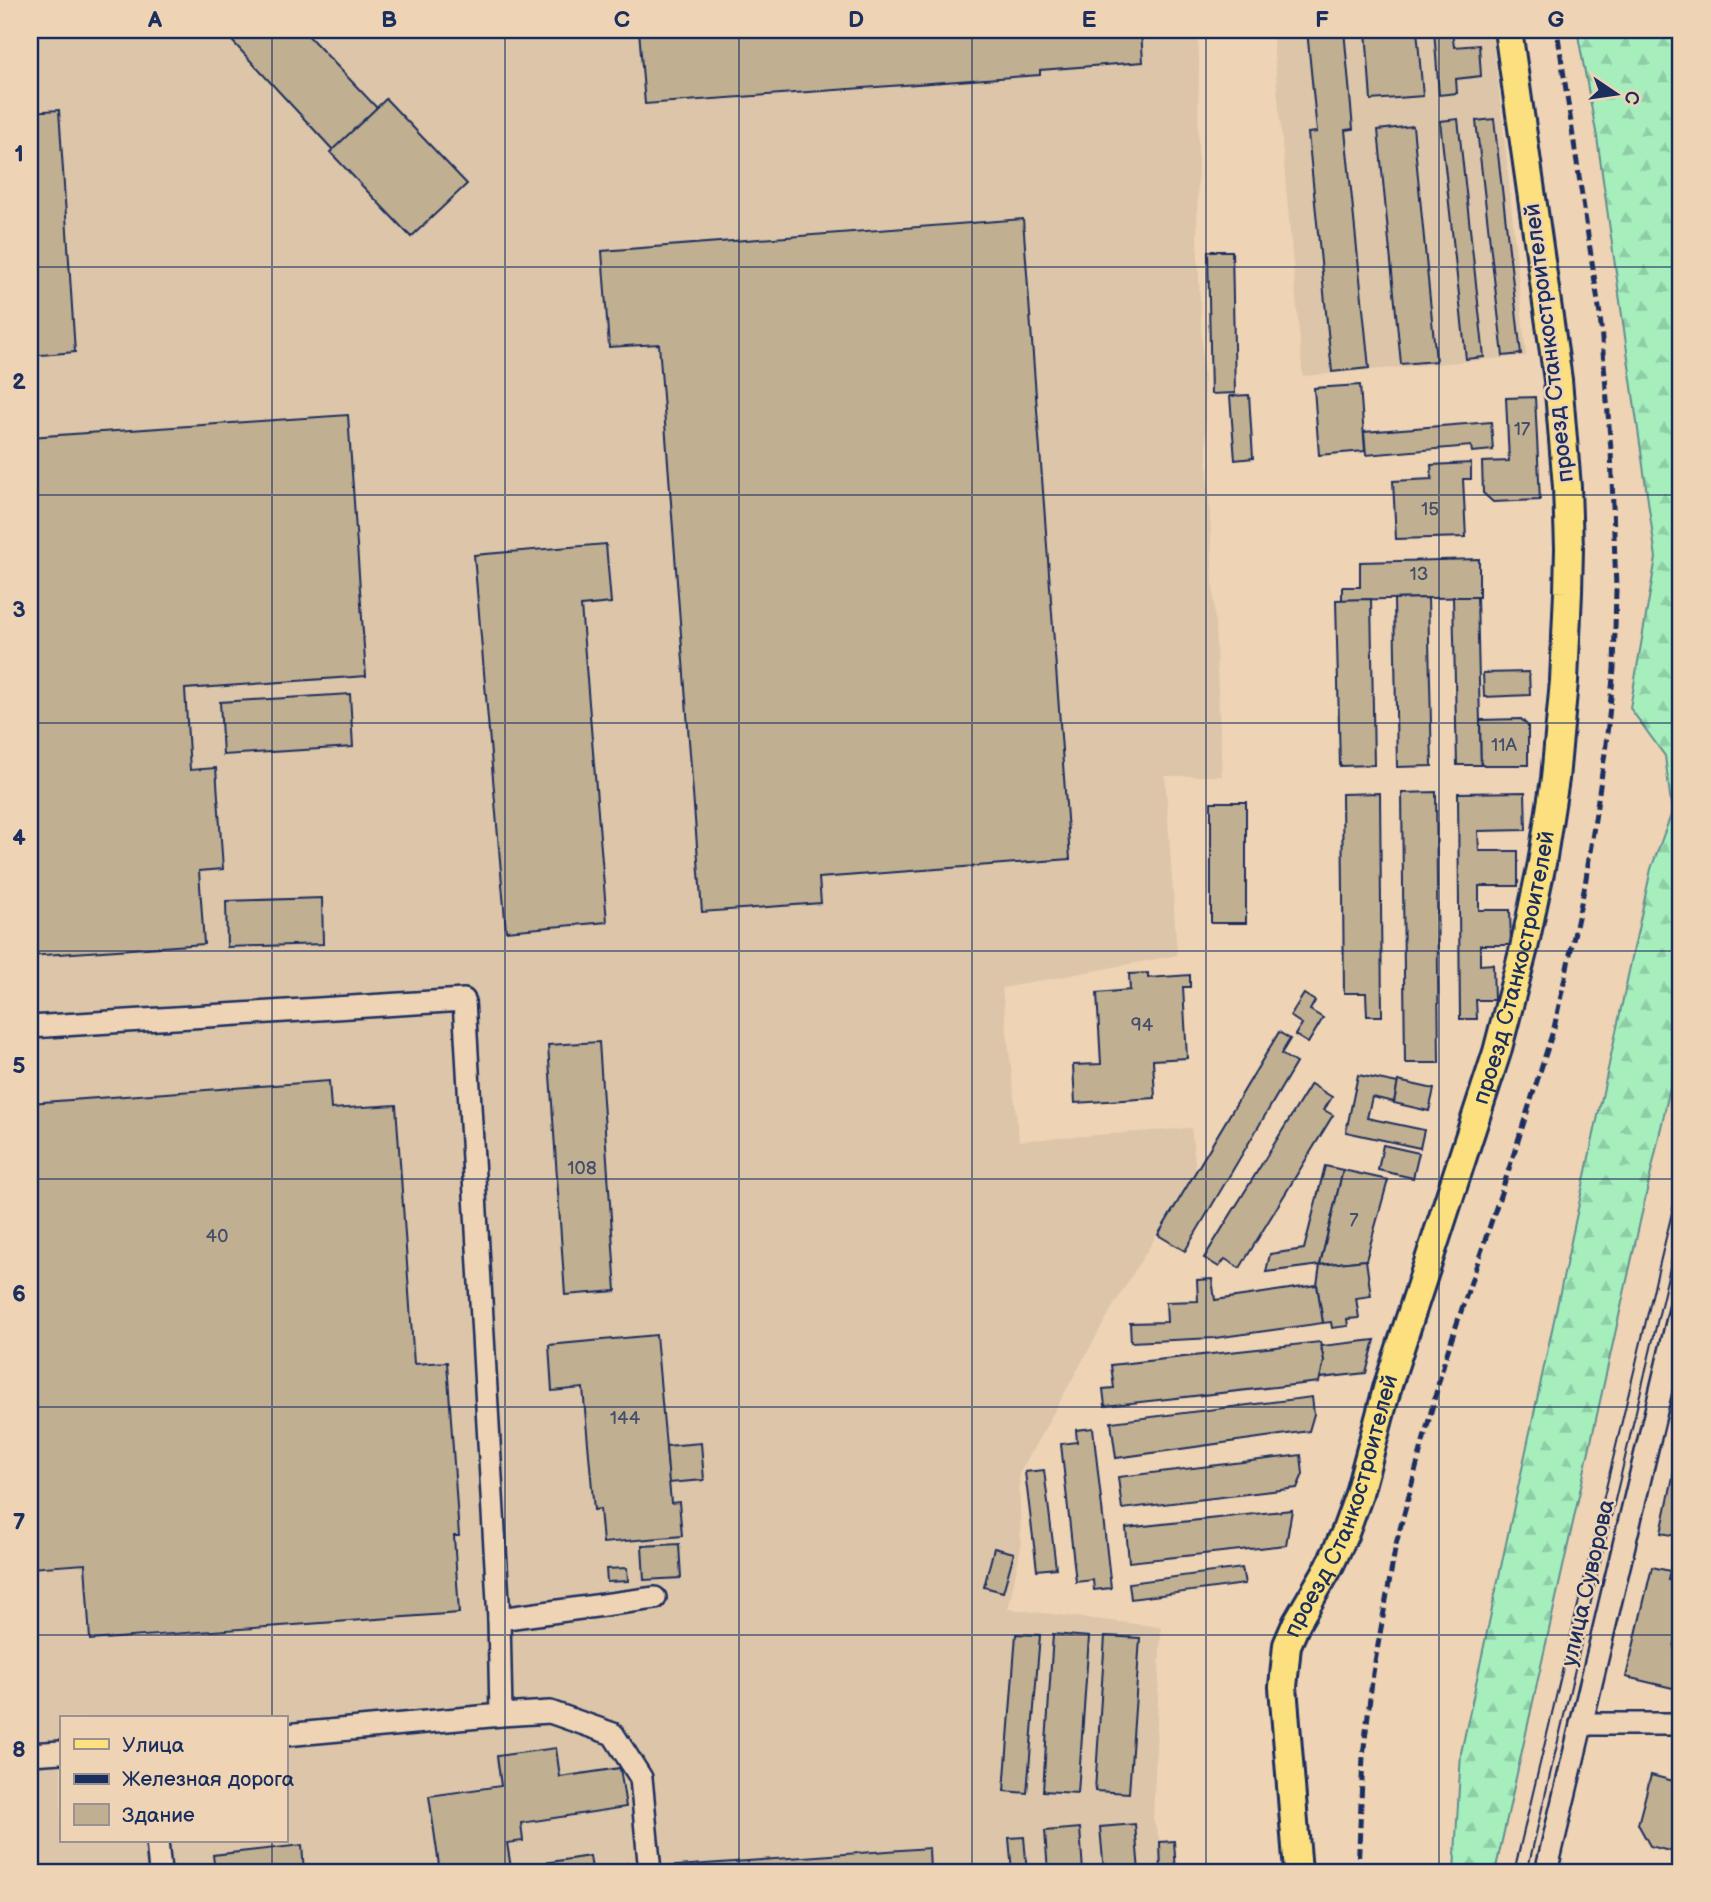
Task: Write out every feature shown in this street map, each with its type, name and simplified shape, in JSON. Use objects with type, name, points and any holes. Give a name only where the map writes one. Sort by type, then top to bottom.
[{"type":"main road","name":"проезд Станкостроителей","points":[[1298,1872],[1283,1686],[1287,1645],[1329,1567],[1358,1497],[1388,1385],[1486,1088],[1524,947],[1542,863],[1555,779],[1564,681],[1568,592],[1567,487],[1558,380],[1508,30]]},
{"type":"street","points":[[30,1027],[464,1000],[499,1619],[501,1715]]},
{"type":"street","name":"улица Суворова","points":[[1546,1872],[1681,1306]]},
{"type":"street","points":[[499,1619],[655,1598]]},
{"type":"street","points":[[287,1735],[550,1712],[613,1734],[641,1778],[650,1872]]},
{"type":"street","points":[[1581,1724],[1681,1724]]},
{"type":"street","points":[[30,1754],[60,1752]]},
{"type":"street","points":[[157,1842],[160,1872]]},
{"type":"shaded area","points":[[30,30],[1197,30],[1197,237],[1222,776],[1165,776],[1177,955],[1002,988],[1019,1141],[1191,1128],[1196,1170],[1112,1308],[1019,1474],[1021,1547],[1008,1609],[1161,1627],[1153,1819],[1160,1842],[1174,1841],[1176,1872],[30,1872]]},
{"type":"shaded area","points":[[1272,30],[1491,30],[1526,356],[1303,376]]},
{"type":"green space","points":[[1577,30],[1681,30],[1681,1038],[1495,1872],[1454,1872],[1461,1753],[1651,869],[1672,812],[1665,756],[1630,708],[1656,558],[1597,137]]},
{"type":"building","points":[[222,30],[303,30],[377,108],[333,150]]},
{"type":"building","points":[[639,30],[1141,30],[1143,62],[1040,70],[1040,75],[645,104]]},
{"type":"building","points":[[1307,30],[1344,30],[1353,129],[1345,130],[1369,368],[1332,372],[1308,133],[1317,132]]},
{"type":"building","points":[[1366,30],[1417,30],[1423,96],[1371,100]]},
{"type":"building","points":[[1434,30],[1452,30],[1454,47],[1479,45],[1481,76],[1456,79],[1457,93],[1439,95]]},
{"type":"building","points":[[386,99],[467,184],[411,237],[330,152]]},
{"type":"building","points":[[59,110],[75,352],[30,356],[30,112]]},
{"type":"building","points":[[1458,119],[1484,357],[1466,359],[1440,121]]},
{"type":"building","points":[[1494,119],[1521,354],[1503,356],[1476,121]]},
{"type":"building","points":[[1413,126],[1436,361],[1401,364],[1378,130]]},
{"type":"building","points":[[1023,219],[1070,859],[819,878],[821,903],[702,912],[659,344],[609,347],[602,251]]},
{"type":"building","points":[[1208,251],[1232,251],[1235,393],[1211,394]]},
{"type":"building","points":[[1360,385],[1365,451],[1319,455],[1314,388]]},
{"type":"building","points":[[1249,395],[1253,458],[1235,460],[1230,396]]},
{"type":"building","points":[[1535,397],[1540,500],[1493,502],[1483,493],[1482,462],[1509,461],[1506,398]]},
{"type":"building","points":[[348,415],[366,676],[185,689],[190,770],[216,768],[223,869],[199,871],[204,944],[30,956],[30,437]]},
{"type":"building","points":[[1491,422],[1493,450],[1472,452],[1471,446],[1366,455],[1364,432]]},
{"type":"building","points":[[1471,463],[1471,479],[1463,479],[1466,537],[1396,539],[1393,481],[1432,479],[1431,465]]},
{"type":"building","points":[[606,544],[611,603],[581,606],[607,922],[506,931],[474,555]]},
{"type":"building","points":[[1479,559],[1479,597],[1342,600],[1342,587],[1360,587],[1360,562]]},
{"type":"building","points":[[1453,597],[1477,597],[1481,765],[1457,765]]},
{"type":"building","points":[[1428,598],[1432,766],[1397,767],[1394,599]]},
{"type":"building","points":[[1371,599],[1374,765],[1340,766],[1336,600]]},
{"type":"building","points":[[1529,672],[1530,695],[1484,697],[1483,673]]},
{"type":"building","points":[[350,694],[353,747],[223,755],[220,702]]},
{"type":"building","points":[[1521,719],[1528,726],[1528,765],[1481,765],[1480,720]]},
{"type":"building","points":[[1436,792],[1439,1063],[1405,1063],[1402,793]]},
{"type":"building","points":[[1525,792],[1526,830],[1478,831],[1479,851],[1518,851],[1518,886],[1479,886],[1479,910],[1510,910],[1511,945],[1480,945],[1480,965],[1493,964],[1494,1000],[1476,1000],[1477,1019],[1460,1019],[1458,793]]},
{"type":"building","points":[[1380,793],[1382,1016],[1367,1016],[1366,993],[1344,993],[1342,794]]},
{"type":"building","points":[[1211,802],[1246,802],[1246,923],[1211,923]]},
{"type":"building","points":[[322,898],[323,944],[227,947],[226,901]]},
{"type":"building","points":[[1148,973],[1148,978],[1190,975],[1190,987],[1183,987],[1187,1058],[1153,1060],[1155,1098],[1075,1103],[1073,1065],[1101,1064],[1097,993],[1130,990],[1129,974]]},
{"type":"building","points":[[1304,994],[1315,1001],[1310,1010],[1323,1018],[1308,1043],[1295,1035],[1302,1024],[1290,1016]]},
{"type":"building","points":[[1279,1032],[1290,1039],[1281,1054],[1296,1063],[1185,1251],[1158,1235]]},
{"type":"building","points":[[599,1042],[616,1291],[565,1295],[548,1045]]},
{"type":"building","points":[[1358,1075],[1398,1083],[1394,1102],[1372,1097],[1367,1118],[1424,1130],[1420,1148],[1346,1132]]},
{"type":"building","points":[[329,1081],[331,1109],[396,1105],[414,1364],[447,1362],[459,1536],[454,1536],[459,1613],[90,1640],[85,1564],[30,1568],[30,1103]]},
{"type":"building","points":[[1398,1081],[1434,1089],[1429,1111],[1394,1103]]},
{"type":"building","points":[[1311,1084],[1332,1097],[1324,1110],[1333,1115],[1240,1268],[1225,1259],[1219,1267],[1204,1258]]},
{"type":"building","points":[[1383,1145],[1419,1153],[1413,1178],[1378,1170]]},
{"type":"building","points":[[1325,1166],[1343,1170],[1320,1265],[1266,1272],[1270,1254],[1304,1249]]},
{"type":"building","points":[[1343,1170],[1388,1180],[1366,1260],[1320,1265]]},
{"type":"building","points":[[1366,1260],[1371,1296],[1356,1298],[1359,1318],[1347,1319],[1348,1326],[1332,1328],[1331,1322],[1323,1323],[1317,1285],[1320,1265]]},
{"type":"building","points":[[1212,1279],[1215,1300],[1317,1285],[1323,1323],[1215,1338],[1131,1342],[1130,1323],[1167,1322],[1166,1302],[1198,1301],[1197,1280]]},
{"type":"building","points":[[656,1335],[671,1503],[679,1502],[682,1536],[603,1543],[600,1509],[594,1510],[583,1388],[552,1391],[549,1345]]},
{"type":"building","points":[[1375,1340],[1366,1373],[1320,1378],[1324,1361],[1321,1346]]},
{"type":"building","points":[[1320,1342],[1324,1361],[1319,1382],[1105,1406],[1103,1389],[1114,1388],[1111,1365]]},
{"type":"building","points":[[1312,1397],[1314,1414],[1309,1431],[1116,1458],[1111,1422]]},
{"type":"building","points":[[1093,1428],[1111,1588],[1094,1590],[1093,1580],[1076,1582],[1061,1444],[1077,1442],[1076,1430]]},
{"type":"building","points":[[1681,1439],[1681,1537],[1661,1533]]},
{"type":"building","points":[[701,1443],[704,1480],[669,1483],[666,1446]]},
{"type":"building","points":[[1301,1455],[1303,1474],[1297,1488],[1122,1509],[1118,1477]]},
{"type":"building","points":[[1044,1470],[1056,1568],[1037,1570],[1025,1472]]},
{"type":"building","points":[[1292,1510],[1286,1545],[1129,1562],[1126,1528]]},
{"type":"building","points":[[679,1544],[681,1578],[644,1580],[642,1546]]},
{"type":"building","points":[[994,1548],[1014,1553],[1003,1592],[984,1587]]},
{"type":"building","points":[[1652,1567],[1670,1571],[1668,1580],[1681,1583],[1681,1616],[1674,1648],[1681,1650],[1681,1690],[1626,1677]]},
{"type":"building","points":[[627,1568],[628,1581],[607,1582],[606,1569]]},
{"type":"building","points":[[1242,1568],[1245,1584],[1131,1599],[1129,1583]]},
{"type":"building","points":[[1016,1634],[1040,1635],[1027,1793],[1004,1791]]},
{"type":"building","points":[[1053,1634],[1089,1637],[1078,1793],[1043,1791]]},
{"type":"building","points":[[1105,1636],[1140,1638],[1129,1793],[1095,1791]]},
{"type":"building","points":[[556,1748],[560,1777],[620,1768],[626,1807],[521,1823],[523,1841],[507,1843],[511,1868],[590,1856],[592,1869],[631,1863],[632,1872],[440,1872],[429,1796],[501,1786],[497,1756]]},
{"type":"building","points":[[1651,1775],[1681,1783],[1681,1872],[1671,1872],[1677,1853],[1650,1846],[1638,1824]]},
{"type":"building","points":[[1135,1824],[1139,1872],[1104,1872],[1100,1827]]},
{"type":"building","points":[[1080,1828],[1083,1872],[1048,1872],[1045,1831]]},
{"type":"building","points":[[1024,1837],[1027,1872],[1012,1872],[1009,1838]]},
{"type":"building","points":[[1174,1841],[1176,1872],[1161,1872],[1160,1842]]},
{"type":"building","points":[[302,1845],[304,1872],[215,1872],[213,1855]]},
{"type":"building","points":[[929,1848],[930,1872],[664,1872],[664,1867]]},
{"type":"tram line","points":[[1514,1872],[1681,1175]]},
{"type":"tram line","points":[[1527,1872],[1681,1221]]},
{"type":"railway","points":[[1358,1872],[1363,1756],[1373,1673],[1396,1544],[1445,1359],[1554,1028],[1585,885],[1605,753],[1614,669],[1616,589],[1611,450],[1600,315],[1557,30]]}]
